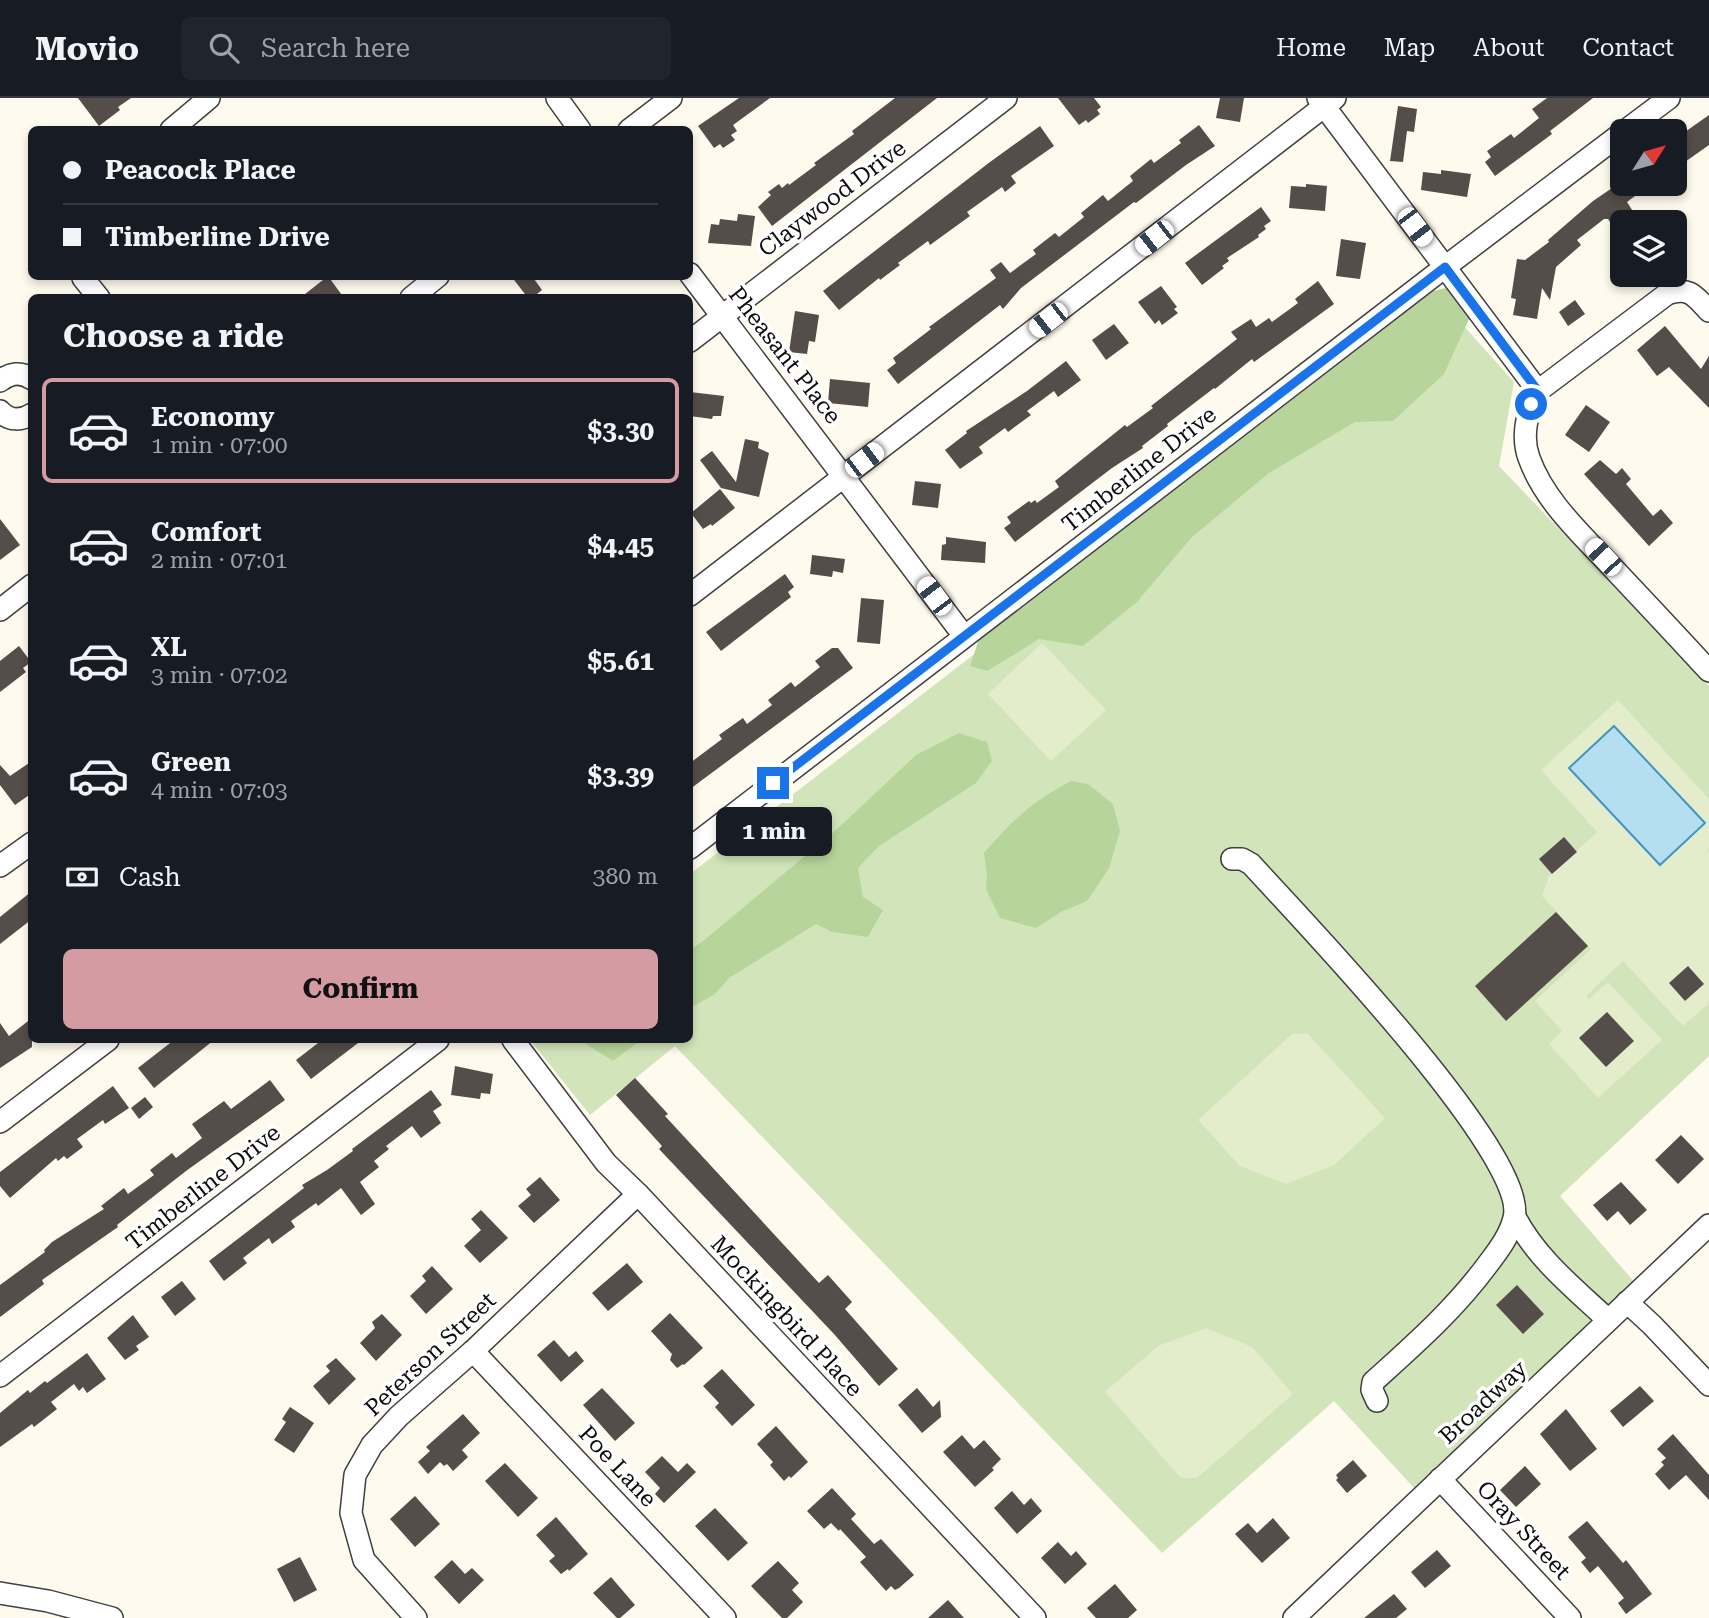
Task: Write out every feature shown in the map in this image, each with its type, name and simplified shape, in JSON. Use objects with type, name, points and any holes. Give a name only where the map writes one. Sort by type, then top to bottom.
[{"type":"street","points":[[176,126],[209,98]]},
{"type":"street","points":[[556,98],[577,126]]},
{"type":"street","points":[[634,126],[671,98]]},
{"type":"street","name":"Claywood Drive","points":[[693,339],[1006,98]]},
{"type":"street","name":"Timberline Drive","points":[[1641,119],[1669,98]]},
{"type":"street","points":[[693,593],[1326,101],[1538,391]]},
{"type":"street","name":"Timberline Drive","points":[[693,846],[1610,143]]},
{"type":"street","name":"Pheasant Place","points":[[693,278],[964,636]]},
{"type":"street","points":[[85,280],[96,294]]},
{"type":"street","points":[[416,294],[433,280]]},
{"type":"street","points":[[1709,311],[1688,292],[1678,290],[1667,294],[1538,391],[1531,404],[1525,436],[1528,458],[1542,485],[1568,519],[1709,671]]},
{"type":"street","points":[[0,381],[14,373],[28,377]]},
{"type":"street","points":[[0,411],[10,418],[18,419],[28,415]]},
{"type":"street","points":[[0,610],[28,588]]},
{"type":"street","points":[[0,866],[28,845]]},
{"type":"street","points":[[1232,859],[1242,859],[1251,864],[1377,1001],[1481,1135],[1515,1203],[1515,1217],[1506,1239],[1469,1290],[1442,1320],[1373,1382],[1372,1390],[1377,1401]]},
{"type":"street","points":[[0,1122],[104,1043]]},
{"type":"street","name":"Timberline Drive","points":[[0,1376],[434,1043]]},
{"type":"street","name":"Mockingbird Place","points":[[515,1043],[606,1163],[1035,1618]]},
{"type":"street","name":"Peterson Street","points":[[416,1618],[364,1560],[351,1513],[355,1475],[372,1445],[399,1416],[638,1194]]},
{"type":"street","points":[[1515,1217],[1540,1256],[1608,1320]]},
{"type":"street","name":"Broadway","points":[[1294,1618],[1709,1225]]},
{"type":"street","points":[[1627,1302],[1709,1385]]},
{"type":"street","name":"Poe Lane","points":[[473,1350],[724,1618]]},
{"type":"street","name":"Oray Street","points":[[1440,1479],[1570,1618]]},
{"type":"street","points":[[0,1593],[48,1601],[112,1618]]},
{"type":"green space","points":[[1446,288],[1470,317],[1444,374],[1393,421],[1355,422],[1269,473],[1191,538],[1137,602],[1083,646],[1039,639],[987,671],[970,666],[981,633],[1419,294]]},
{"type":"green space","points":[[1437,296],[1514,382],[1499,466],[1709,686],[1709,1056],[1560,1196],[1636,1284],[1415,1489],[1334,1401],[1162,1553],[675,1046],[590,1115],[532,1043],[693,1043],[693,872]]},
{"type":"green space","points":[[1042,643],[1106,710],[1051,761],[988,694]]},
{"type":"green space","points":[[1618,700],[1709,799],[1709,1003],[1683,1026],[1623,961],[1586,996],[1589,999],[1608,982],[1662,1040],[1598,1098],[1549,1044],[1562,1031],[1535,1001],[1591,949],[1542,896],[1549,876],[1597,832],[1541,770]]},
{"type":"green space","points":[[959,733],[987,742],[992,761],[976,783],[879,846],[858,868],[863,897],[883,910],[868,937],[832,932],[816,924],[729,978],[715,994],[693,1006],[693,948],[835,831],[916,755]]},
{"type":"green space","points":[[1071,781],[1088,784],[1113,804],[1120,831],[1109,868],[1087,901],[1061,912],[1036,928],[1000,918],[986,889],[984,853],[1023,812]]},
{"type":"green space","points":[[1307,1033],[1385,1118],[1334,1165],[1286,1184],[1240,1166],[1198,1120],[1292,1034]]},
{"type":"green space","points":[[585,1043],[637,1043],[613,1061]]},
{"type":"green space","points":[[1206,1328],[1252,1347],[1293,1394],[1197,1478],[1181,1478],[1105,1392],[1158,1346]]},
{"type":"water","points":[[1614,726],[1705,823],[1660,865],[1569,768]]},
{"type":"building","points":[[78,98],[131,98],[99,126]]},
{"type":"building","points":[[739,98],[770,98],[733,125],[737,131],[731,135],[735,140],[723,148],[720,144],[714,148],[698,126]]},
{"type":"building","points":[[895,98],[937,98],[772,226],[758,207],[771,195],[768,192],[779,184],[782,188],[788,183],[789,185]]},
{"type":"building","points":[[1058,98],[1094,98],[1101,107],[1097,110],[1100,114],[1088,123],[1086,120],[1079,125]]},
{"type":"building","points":[[1220,98],[1244,98],[1240,122],[1216,118]]},
{"type":"building","points":[[1547,98],[1593,98],[1550,131],[1552,134],[1495,176],[1485,162],[1491,157],[1487,151],[1511,134],[1514,138],[1539,118],[1532,109]]},
{"type":"building","points":[[1398,106],[1417,109],[1414,132],[1407,131],[1403,162],[1390,161]]},
{"type":"building","points":[[1709,115],[1709,145],[1687,161],[1687,131]]},
{"type":"building","points":[[1199,125],[1215,146],[1134,202],[1021,288],[1003,309],[1000,305],[898,384],[887,370],[896,363],[893,358],[931,329],[929,327],[996,278],[990,270],[1001,262],[1010,273],[1036,254],[1033,250],[1055,233],[1059,237],[1084,217],[1081,213],[1103,195],[1108,201],[1133,181],[1130,176],[1151,159],[1154,163],[1181,143],[1179,140]]},
{"type":"building","points":[[1040,126],[1054,146],[1011,176],[1016,183],[1005,192],[1002,187],[967,212],[970,216],[930,245],[928,241],[839,310],[823,291],[990,162]]},
{"type":"building","points":[[1441,170],[1471,174],[1467,197],[1421,190],[1423,172],[1441,174]]},
{"type":"building","points":[[1306,184],[1327,186],[1325,211],[1289,208],[1291,186],[1306,187]]},
{"type":"building","points":[[1610,189],[1610,196],[1635,196],[1627,202],[1632,210],[1610,210],[1610,222],[1604,219],[1577,240],[1581,245],[1556,267],[1550,300],[1542,288],[1537,319],[1513,315],[1516,299],[1511,298],[1517,259],[1525,260],[1549,242],[1548,240]]},
{"type":"building","points":[[1261,207],[1271,221],[1264,226],[1266,229],[1259,237],[1227,258],[1229,261],[1222,266],[1224,268],[1202,285],[1185,263]]},
{"type":"building","points":[[738,214],[755,216],[751,246],[708,243],[711,224],[719,225],[720,219],[737,221]]},
{"type":"building","points":[[1341,239],[1366,243],[1360,279],[1336,276]]},
{"type":"building","points":[[323,280],[331,280],[341,294],[305,294]]},
{"type":"building","points":[[514,280],[535,280],[542,290],[537,294],[525,294]]},
{"type":"building","points":[[1318,281],[1334,304],[1254,362],[1252,359],[1167,424],[1168,426],[1142,446],[1143,448],[1112,468],[1015,542],[1004,528],[1011,523],[1007,517],[1029,501],[1031,503],[1035,500],[1037,503],[1059,487],[1055,481],[1125,425],[1127,427],[1153,408],[1151,406],[1237,339],[1231,332],[1251,319],[1256,327],[1269,318],[1272,322],[1298,303],[1295,299]]},
{"type":"building","points":[[1161,286],[1177,307],[1174,309],[1178,313],[1162,325],[1159,320],[1155,324],[1138,302]]},
{"type":"building","points":[[1575,300],[1585,314],[1568,326],[1559,312]]},
{"type":"building","points":[[795,311],[819,315],[815,342],[809,341],[807,354],[789,352]]},
{"type":"building","points":[[1114,324],[1129,343],[1106,360],[1092,340]]},
{"type":"building","points":[[1665,326],[1701,369],[1709,356],[1709,408],[1669,367],[1657,376],[1637,350]]},
{"type":"building","points":[[1066,361],[1081,380],[1058,397],[1054,391],[1027,411],[1031,415],[1008,432],[1005,428],[979,447],[983,453],[960,469],[945,450],[967,433],[966,431],[1027,391]]},
{"type":"building","points":[[830,379],[870,383],[868,407],[828,403]]},
{"type":"building","points":[[693,392],[724,396],[721,416],[713,416],[712,419],[693,416]]},
{"type":"building","points":[[1586,405],[1610,422],[1589,452],[1565,435]]},
{"type":"building","points":[[745,439],[759,442],[758,448],[769,453],[759,497],[721,488],[700,460],[712,451],[736,482]]},
{"type":"building","points":[[1600,460],[1616,474],[1622,468],[1631,479],[1626,484],[1653,516],[1661,509],[1673,523],[1649,546],[1584,474]]},
{"type":"building","points":[[915,481],[941,484],[938,508],[912,505]]},
{"type":"building","points":[[720,489],[735,508],[712,526],[711,524],[703,529],[693,516],[693,511]]},
{"type":"building","points":[[0,519],[20,545],[0,560]]},
{"type":"building","points":[[946,537],[986,542],[985,563],[941,560],[942,545],[946,544]]},
{"type":"building","points":[[812,555],[845,559],[843,573],[833,571],[832,577],[810,574]]},
{"type":"building","points":[[785,574],[794,587],[788,592],[791,597],[721,651],[706,632]]},
{"type":"building","points":[[861,598],[884,600],[880,644],[857,642]]},
{"type":"building","points":[[19,646],[28,658],[28,664],[23,668],[26,672],[0,692],[0,661]]},
{"type":"building","points":[[832,648],[838,648],[853,668],[693,787],[693,761],[722,739],[719,735],[743,718],[747,724],[772,705],[768,700],[791,682],[795,687],[820,667],[815,661]]},
{"type":"building","points":[[28,764],[28,796],[15,805],[0,785],[0,765],[10,776]]},
{"type":"building","points":[[1564,837],[1577,852],[1552,874],[1539,859]]},
{"type":"building","points":[[28,894],[28,922],[0,944],[0,917]]},
{"type":"building","points":[[1556,912],[1588,946],[1506,1021],[1475,986]]},
{"type":"building","points":[[1688,966],[1704,984],[1685,1001],[1669,983]]},
{"type":"building","points":[[1607,1012],[1634,1041],[1606,1067],[1579,1038]]},
{"type":"building","points":[[28,1021],[28,1043],[32,1043],[32,1047],[0,1068],[0,1023],[9,1036]]},
{"type":"building","points":[[170,1043],[210,1043],[154,1088],[138,1068]]},
{"type":"building","points":[[318,1043],[358,1043],[311,1079],[296,1060]]},
{"type":"building","points":[[455,1066],[493,1074],[490,1094],[481,1093],[480,1099],[451,1095]]},
{"type":"building","points":[[635,1078],[668,1114],[665,1116],[819,1283],[828,1275],[852,1302],[845,1309],[898,1369],[879,1386],[834,1334],[659,1149],[662,1146],[616,1095]]},
{"type":"building","points":[[270,1080],[285,1100],[186,1171],[117,1225],[118,1227],[42,1280],[44,1284],[0,1317],[0,1285],[45,1252],[52,1242],[104,1209],[101,1206],[124,1188],[128,1194],[154,1175],[150,1170],[172,1153],[176,1158],[202,1138],[192,1124],[224,1101],[231,1109]]},
{"type":"building","points":[[113,1086],[129,1108],[105,1124],[103,1120],[77,1139],[83,1147],[67,1159],[64,1156],[58,1161],[56,1158],[10,1198],[0,1186],[0,1172]]},
{"type":"building","points":[[431,1090],[442,1105],[433,1111],[441,1123],[421,1138],[412,1126],[386,1146],[389,1149],[374,1161],[379,1167],[360,1182],[375,1204],[361,1215],[341,1188],[318,1206],[316,1203],[291,1221],[295,1227],[272,1244],[269,1238],[243,1258],[247,1263],[224,1281],[209,1261],[304,1188],[302,1185],[353,1151],[352,1149]]},
{"type":"building","points":[[145,1097],[153,1107],[139,1119],[131,1108]]},
{"type":"building","points":[[1681,1135],[1704,1159],[1678,1184],[1655,1160]]},
{"type":"building","points":[[540,1177],[560,1200],[534,1223],[518,1206],[531,1195],[526,1189]]},
{"type":"building","points":[[1621,1182],[1647,1210],[1630,1225],[1618,1211],[1607,1221],[1593,1205]]},
{"type":"building","points":[[481,1210],[508,1238],[480,1263],[464,1246],[481,1230],[471,1219]]},
{"type":"building","points":[[627,1263],[643,1282],[608,1311],[592,1293]]},
{"type":"building","points":[[432,1266],[453,1289],[426,1314],[410,1296],[426,1281],[422,1276]]},
{"type":"building","points":[[182,1281],[196,1299],[175,1316],[161,1297]]},
{"type":"building","points":[[1517,1285],[1544,1314],[1523,1334],[1496,1305]]},
{"type":"building","points":[[670,1313],[703,1348],[677,1368],[670,1360],[672,1354],[651,1331]]},
{"type":"building","points":[[382,1314],[402,1335],[376,1361],[360,1343],[375,1328],[372,1322]]},
{"type":"building","points":[[133,1315],[149,1337],[136,1346],[139,1350],[125,1360],[107,1338]]},
{"type":"building","points":[[554,1340],[569,1357],[576,1351],[584,1361],[561,1382],[537,1355]]},
{"type":"building","points":[[87,1353],[106,1379],[87,1393],[83,1387],[79,1391],[74,1384],[51,1402],[57,1409],[34,1427],[32,1424],[0,1447],[0,1413],[28,1390],[30,1393],[45,1381],[47,1383]]},
{"type":"building","points":[[336,1358],[356,1379],[329,1405],[313,1386],[330,1371],[326,1366]]},
{"type":"building","points":[[722,1369],[755,1405],[732,1426],[715,1407],[719,1403],[703,1386]]},
{"type":"building","points":[[1640,1386],[1654,1401],[1623,1427],[1610,1411]]},
{"type":"building","points":[[602,1388],[635,1423],[615,1441],[583,1405]]},
{"type":"building","points":[[917,1388],[933,1407],[940,1400],[941,1417],[922,1433],[898,1405]]},
{"type":"building","points":[[290,1407],[314,1423],[294,1453],[274,1440],[286,1422],[282,1419]]},
{"type":"building","points":[[1566,1409],[1597,1449],[1570,1471],[1540,1434]]},
{"type":"building","points":[[463,1414],[480,1433],[462,1450],[468,1457],[453,1471],[447,1464],[444,1466],[440,1462],[428,1474],[418,1462],[430,1451],[426,1447]]},
{"type":"building","points":[[776,1426],[808,1462],[784,1481],[770,1465],[773,1462],[757,1444]]},
{"type":"building","points":[[1673,1434],[1709,1475],[1709,1500],[1686,1475],[1669,1490],[1655,1474],[1664,1465],[1661,1462],[1666,1458],[1657,1449]]},
{"type":"building","points":[[962,1435],[974,1449],[984,1440],[1001,1459],[992,1468],[994,1470],[975,1487],[943,1452]]},
{"type":"building","points":[[662,1456],[678,1472],[687,1463],[696,1472],[664,1503],[655,1494],[660,1488],[645,1472]]},
{"type":"building","points":[[1353,1460],[1367,1476],[1347,1493],[1336,1480],[1336,1475]]},
{"type":"building","points":[[505,1463],[538,1498],[518,1517],[485,1481]]},
{"type":"building","points":[[1525,1466],[1541,1484],[1516,1507],[1500,1490]]},
{"type":"building","points":[[832,1488],[856,1514],[851,1519],[874,1544],[881,1539],[914,1575],[899,1588],[895,1590],[891,1586],[886,1591],[860,1562],[866,1557],[840,1529],[839,1531],[831,1523],[824,1529],[807,1511]]},
{"type":"building","points":[[1012,1491],[1024,1505],[1031,1498],[1042,1511],[1017,1534],[994,1508]]},
{"type":"building","points":[[415,1496],[440,1524],[415,1547],[390,1519]]},
{"type":"building","points":[[715,1508],[748,1543],[728,1561],[695,1526]]},
{"type":"building","points":[[556,1517],[588,1554],[569,1571],[568,1569],[561,1574],[549,1561],[555,1556],[536,1535]]},
{"type":"building","points":[[1273,1518],[1290,1538],[1262,1563],[1235,1534],[1248,1523],[1257,1533]]},
{"type":"building","points":[[1587,1521],[1623,1563],[1626,1560],[1652,1594],[1626,1614],[1618,1603],[1624,1598],[1598,1566],[1590,1573],[1581,1562],[1586,1558],[1568,1537]]},
{"type":"building","points":[[1058,1542],[1071,1556],[1076,1551],[1087,1564],[1065,1584],[1041,1558]]},
{"type":"building","points":[[1437,1550],[1451,1566],[1425,1588],[1411,1572]]},
{"type":"building","points":[[300,1557],[317,1590],[294,1602],[277,1569]]},
{"type":"building","points":[[452,1560],[465,1574],[472,1568],[484,1580],[459,1604],[434,1577]]},
{"type":"building","points":[[778,1561],[799,1583],[792,1590],[803,1602],[787,1618],[782,1618],[751,1586]]},
{"type":"building","points":[[611,1577],[635,1605],[620,1618],[593,1593]]},
{"type":"building","points":[[1115,1584],[1137,1610],[1128,1618],[1096,1618],[1087,1608]]},
{"type":"building","points":[[1394,1594],[1407,1609],[1396,1618],[1364,1618]]},
{"type":"building","points":[[948,1600],[964,1618],[928,1618]]},
{"type":"route","points":[[773,783],[1445,267],[1538,391],[1531,404]]}]
